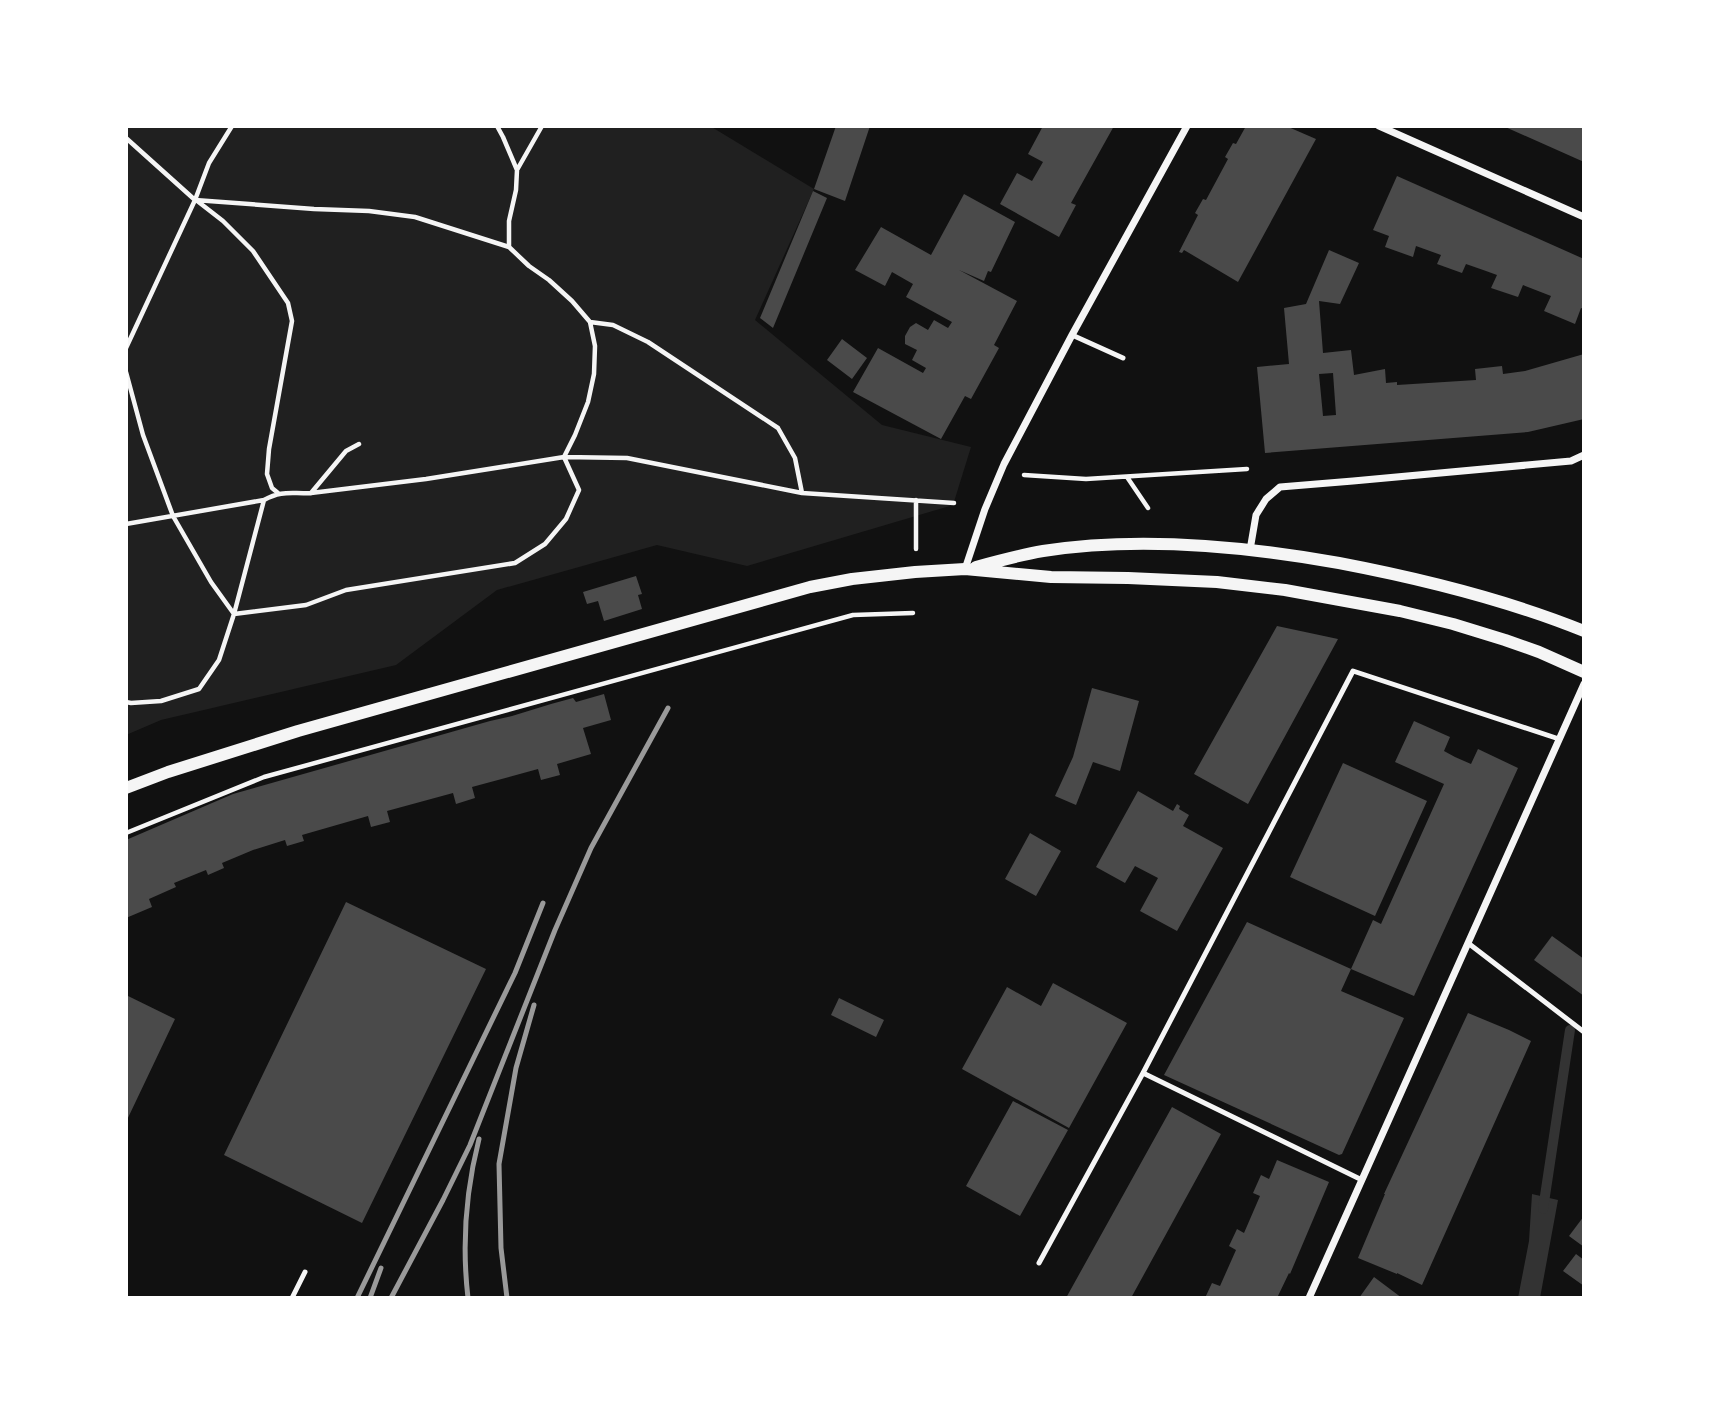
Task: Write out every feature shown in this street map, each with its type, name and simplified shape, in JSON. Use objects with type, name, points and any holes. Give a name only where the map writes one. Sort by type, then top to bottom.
[{"type":"street","points":[[965,569],[985,509],[1004,464],[1188,126]]},
{"type":"street","points":[[1379,126],[1584,217]]},
{"type":"street","points":[[1250,550],[1256,515],[1265,499],[1280,487],[1572,461],[1584,455]]},
{"type":"street","points":[[965,569],[1042,551],[1070,548],[1137,544],[1250,550],[1344,564],[1432,583],[1521,608],[1584,631]]},
{"type":"street","points":[[126,788],[298,731],[810,587],[915,572],[965,569],[1051,577],[1217,582],[1285,590],[1387,608],[1453,624],[1539,652],[1584,672]]},
{"type":"street","points":[[1309,1298],[1584,684]]},
{"type":"lane","points":[[1072,335],[1123,358]]},
{"type":"lane","points":[[1039,1263],[1143,1073],[1353,671],[1559,739]]},
{"type":"lane","points":[[1468,943],[1584,1032]]},
{"type":"lane","points":[[1143,1073],[1362,1180]]},
{"type":"lane","points":[[292,1298],[305,1272]]},
{"type":"path","points":[[126,348],[195,200],[209,163],[232,126]]},
{"type":"path","points":[[497,126],[517,170],[516,190],[509,221],[509,247]]},
{"type":"path","points":[[517,170],[542,126]]},
{"type":"path","points":[[126,138],[195,200],[223,221],[253,251],[288,303],[292,321],[267,474],[272,488],[278,493]]},
{"type":"path","points":[[195,200],[369,211],[415,217],[509,247],[572,301],[590,322],[595,346],[594,374],[587,402],[564,457]]},
{"type":"path","points":[[590,322],[613,325],[648,342],[778,428],[795,458],[802,493]]},
{"type":"path","points":[[126,372],[143,435],[173,516],[211,582],[234,614]]},
{"type":"path","points":[[311,493],[346,451],[359,444]]},
{"type":"path","points":[[234,614],[306,605],[346,590],[515,563],[545,544],[566,519],[579,490],[564,457]]},
{"type":"path","points":[[126,524],[264,500],[278,493],[311,493],[426,479],[564,457],[627,458],[802,493],[954,503]]},
{"type":"path","points":[[1024,475],[1086,479],[1247,469]]},
{"type":"path","points":[[1127,476],[1148,508]]},
{"type":"path","points":[[126,702],[161,701],[199,689],[219,660],[264,500]]},
{"type":"path","points":[[916,500],[916,549]]},
{"type":"path","points":[[126,833],[264,777],[853,615],[914,613]]},
{"type":"shaded area","points":[[126,126],[710,126],[814,189],[755,320],[882,425],[971,447],[953,505],[747,566],[657,545],[497,590],[396,665],[161,720],[126,735]]},
{"type":"shaded area","points":[[1532,1194],[1558,1200],[1540,1298],[1518,1298],[1529,1241]]},
{"type":"building","points":[[836,126],[870,126],[845,201],[814,189]]},
{"type":"building","points":[[1043,126],[1114,126],[1071,203],[1076,205],[1059,237],[1000,204],[1017,173],[1032,181],[1043,162],[1028,154]]},
{"type":"building","points":[[1246,126],[1286,126],[1316,139],[1238,282],[1184,250],[1179,252],[1198,215],[1195,213],[1203,199],[1206,200],[1228,159],[1225,157]]},
{"type":"building","points":[[1503,126],[1584,126],[1584,162]]},
{"type":"building","points":[[1397,176],[1584,259],[1584,309],[1581,308],[1575,324],[1544,311],[1551,296],[1523,285],[1518,297],[1491,288],[1497,275],[1466,264],[1462,273],[1437,264],[1441,255],[1416,246],[1413,257],[1385,247],[1389,236],[1373,230]]},
{"type":"building","points":[[813,191],[827,198],[773,328],[760,318]]},
{"type":"building","points":[[964,194],[1015,222],[984,281],[959,270],[1017,301],[994,345],[999,348],[971,399],[965,396],[941,439],[853,392],[878,348],[923,373],[926,368],[912,360],[917,350],[905,344],[905,336],[910,327],[916,323],[928,330],[934,320],[948,328],[952,322],[906,297],[913,284],[892,272],[885,286],[855,270],[881,227],[931,255]]},
{"type":"building","points":[[1329,250],[1359,263],[1340,304],[1319,301],[1323,353],[1351,350],[1354,375],[1385,369],[1386,383],[1397,382],[1397,385],[1476,380],[1475,369],[1502,366],[1503,374],[1525,371],[1584,354],[1584,419],[1528,432],[1265,453],[1257,367],[1289,364],[1284,308],[1306,304]],"holes":[[[1333,373],[1336,415],[1323,416],[1319,374]]]},
{"type":"building","points":[[842,339],[867,358],[852,379],[827,360]]},
{"type":"building","points":[[636,576],[642,594],[638,595],[642,609],[604,621],[598,601],[587,604],[583,592]]},
{"type":"building","points":[[1277,626],[1338,639],[1248,804],[1194,774]]},
{"type":"building","points":[[1092,688],[1139,701],[1120,771],[1093,762],[1076,805],[1055,796],[1073,757]]},
{"type":"building","points":[[604,694],[611,720],[583,728],[591,754],[557,764],[560,775],[541,780],[538,769],[472,787],[475,798],[456,804],[453,793],[387,811],[390,822],[371,827],[368,816],[302,835],[304,841],[287,846],[285,840],[253,850],[222,863],[224,868],[208,875],[206,870],[174,883],[176,887],[149,899],[152,907],[126,918],[126,840],[233,794],[573,698],[576,702]]},
{"type":"building","points":[[1414,721],[1450,737],[1444,751],[1455,757],[1471,764],[1478,749],[1518,768],[1414,996],[1351,969],[1373,920],[1381,924],[1444,784],[1395,762]]},
{"type":"building","points":[[1343,763],[1427,801],[1375,916],[1290,877]]},
{"type":"building","points":[[1138,791],[1173,811],[1177,804],[1180,806],[1179,809],[1189,815],[1183,826],[1223,848],[1177,931],[1140,911],[1158,878],[1135,866],[1125,883],[1096,867]]},
{"type":"building","points":[[1030,833],[1061,851],[1036,896],[1005,879]]},
{"type":"building","points":[[346,902],[486,969],[362,1223],[224,1155]]},
{"type":"building","points":[[1247,922],[1351,969],[1341,991],[1404,1018],[1342,1154],[1339,1155],[1164,1075]]},
{"type":"building","points":[[1552,936],[1584,959],[1584,996],[1534,960]]},
{"type":"building","points":[[1053,983],[1127,1023],[1069,1128],[962,1069],[1007,987],[1041,1006]]},
{"type":"building","points":[[126,995],[175,1019],[126,1122]]},
{"type":"building","points":[[839,998],[884,1020],[876,1037],[831,1015]]},
{"type":"building","points":[[1468,1013],[1531,1041],[1422,1285],[1358,1258],[1384,1194]]},
{"type":"building","points":[[1013,1101],[1068,1130],[1020,1216],[966,1186]]},
{"type":"building","points":[[1172,1107],[1221,1134],[1131,1298],[1066,1298]]},
{"type":"building","points":[[1277,1160],[1329,1182],[1290,1274],[1277,1298],[1205,1298],[1212,1283],[1220,1286],[1236,1250],[1229,1246],[1237,1229],[1244,1233],[1260,1196],[1253,1193],[1261,1175],[1269,1179]]},
{"type":"building","points":[[1584,1216],[1584,1247],[1569,1236]]},
{"type":"building","points":[[1576,1254],[1584,1260],[1584,1286],[1563,1271]]},
{"type":"building","points":[[1374,1277],[1402,1298],[1359,1298]]},
{"type":"waterway","points":[[1543,1209],[1570,1030]]},
{"type":"railway","points":[[391,1298],[470,1145],[555,930],[591,848],[668,708]]},
{"type":"railway","points":[[357,1298],[515,973],[543,903]]},
{"type":"railway","points":[[507,1298],[501,1248],[499,1164],[516,1068],[534,1005]]},
{"type":"railway","points":[[468,1298],[466,1218],[479,1139]]},
{"type":"railway","points":[[370,1298],[381,1268]]}]
